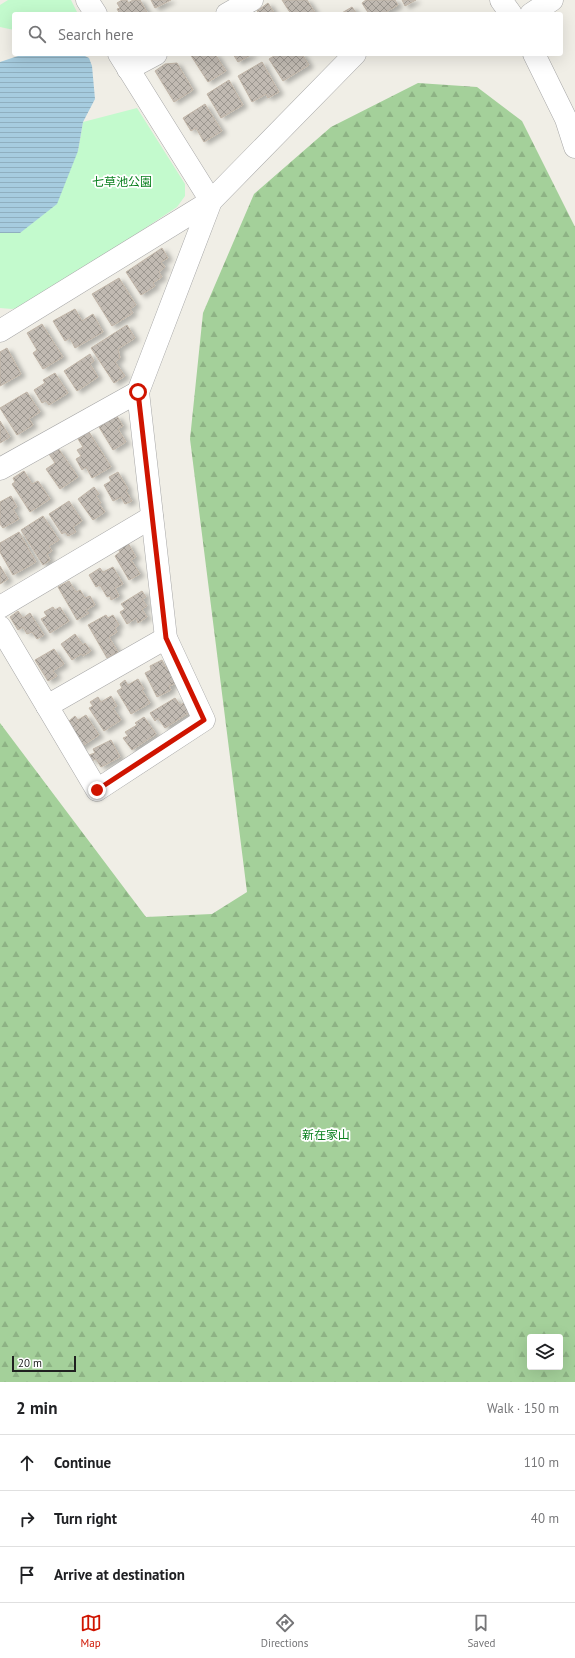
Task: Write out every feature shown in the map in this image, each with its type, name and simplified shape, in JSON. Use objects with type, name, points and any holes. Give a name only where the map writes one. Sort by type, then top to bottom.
[{"type":"street","points":[[87,0],[95,12]]},
{"type":"street","points":[[231,12],[252,0]]},
{"type":"street","points":[[501,0],[510,12]]},
{"type":"street","points":[[534,12],[552,0]]},
{"type":"street","points":[[148,56],[124,62],[211,201]]},
{"type":"street","points":[[0,330],[211,201],[353,56]]},
{"type":"street","points":[[535,56],[570,116],[575,147]]},
{"type":"street","points":[[0,627],[97,790],[204,720],[166,638],[138,392],[211,201]]},
{"type":"street","points":[[0,469],[138,392]]},
{"type":"street","points":[[0,607],[152,517]]},
{"type":"street","points":[[47,706],[166,638]]},
{"type":"green space","points":[[8,0],[71,0],[77,12],[12,12],[12,30],[0,27],[0,5]]},
{"type":"green space","name":"新在家山","points":[[418,83],[477,87],[522,121],[575,227],[575,1382],[0,1382],[0,723],[146,917],[212,914],[247,892],[190,439],[203,313],[254,194],[331,127]]},
{"type":"green space","name":"七草池公園","points":[[137,108],[185,184],[185,196],[177,207],[29,305],[12,309],[0,308],[0,233],[20,233],[78,151],[83,122]]},
{"type":"water","points":[[18,56],[85,56],[89,58],[92,66],[95,99],[83,122],[78,151],[57,204],[20,233],[0,233],[0,62]]},
{"type":"building","points":[[122,0],[127,0],[128,3],[133,0],[140,0],[147,12],[119,12],[117,9],[120,8],[117,3]]},
{"type":"building","points":[[151,0],[171,0],[155,8]]},
{"type":"building","points":[[282,0],[307,0],[315,12],[290,12]]},
{"type":"building","points":[[366,0],[395,0],[398,5],[386,12],[368,12],[362,3]]},
{"type":"building","points":[[402,0],[416,0],[405,6]]},
{"type":"building","points":[[268,3],[274,12],[258,12],[257,11]]},
{"type":"building","points":[[352,7],[356,12],[343,12]]},
{"type":"building","points":[[191,56],[216,56],[226,71],[208,82]]},
{"type":"building","points":[[234,56],[249,56],[238,62]]},
{"type":"building","points":[[274,56],[303,56],[309,65],[283,81],[269,59]]},
{"type":"building","points":[[262,62],[279,92],[268,98],[266,94],[252,102],[238,76]]},
{"type":"building","points":[[177,63],[193,90],[174,102],[155,71],[165,64]]},
{"type":"building","points":[[229,80],[243,105],[221,118],[207,94]]},
{"type":"building","points":[[205,104],[222,131],[204,142],[196,128],[191,131],[183,118]]},
{"type":"building","points":[[162,248],[168,258],[161,262],[165,267],[159,272],[162,277],[153,283],[155,286],[141,295],[126,272]]},
{"type":"building","points":[[119,278],[136,305],[130,309],[133,313],[112,326],[92,294]]},
{"type":"building","points":[[75,309],[82,321],[93,314],[103,332],[75,348],[70,338],[65,341],[53,321]]},
{"type":"building","points":[[42,324],[63,357],[43,369],[33,353],[37,350],[27,333]]},
{"type":"building","points":[[127,325],[135,338],[118,349],[120,358],[115,362],[125,376],[114,383],[91,348]]},
{"type":"building","points":[[7,348],[21,374],[0,386],[0,352]]},
{"type":"building","points":[[90,354],[94,361],[90,364],[98,377],[77,391],[64,371]]},
{"type":"building","points":[[55,373],[68,393],[49,405],[46,401],[42,403],[34,390],[45,383],[43,380]]},
{"type":"building","points":[[27,392],[40,412],[29,419],[33,425],[17,435],[0,408]]},
{"type":"building","points":[[117,416],[123,426],[118,429],[126,442],[113,450],[99,427]]},
{"type":"building","points":[[0,421],[10,437],[0,443]]},
{"type":"building","points":[[89,432],[111,467],[92,478],[86,467],[82,470],[76,459],[81,456],[77,450],[83,447],[78,439]]},
{"type":"building","points":[[58,448],[78,477],[60,489],[46,469],[55,463],[49,454]]},
{"type":"building","points":[[24,471],[32,484],[38,481],[50,499],[30,512],[12,484],[15,482],[13,478]]},
{"type":"building","points":[[118,472],[128,489],[126,491],[132,501],[125,504],[121,497],[113,501],[104,485],[111,481],[109,477]]},
{"type":"building","points":[[94,487],[99,494],[96,496],[101,503],[99,504],[105,512],[93,520],[78,499]]},
{"type":"building","points":[[11,496],[17,507],[13,509],[19,519],[3,528],[0,524],[0,502]]},
{"type":"building","points":[[69,501],[82,521],[73,527],[76,532],[68,536],[65,532],[62,534],[49,514]]},
{"type":"building","points":[[43,516],[59,540],[49,546],[52,551],[47,554],[50,560],[43,565],[21,530]]},
{"type":"building","points":[[19,532],[36,562],[13,575],[0,552],[0,543]]},
{"type":"building","points":[[128,543],[136,557],[131,560],[140,574],[129,580],[115,556],[120,552],[118,549]]},
{"type":"building","points":[[0,566],[8,579],[0,584]]},
{"type":"building","points":[[113,567],[123,584],[115,588],[119,596],[111,600],[110,596],[107,597],[100,585],[96,587],[89,575],[100,568],[103,572]]},
{"type":"building","points":[[69,581],[76,592],[80,590],[85,598],[90,596],[95,605],[86,610],[89,613],[77,620],[58,587]]},
{"type":"building","points":[[142,591],[146,597],[142,599],[147,606],[142,609],[147,617],[138,623],[136,618],[127,624],[120,612],[125,609],[121,604]]},
{"type":"building","points":[[53,607],[55,610],[60,607],[69,621],[50,633],[41,619],[47,616],[44,612]]},
{"type":"building","points":[[18,611],[23,618],[30,613],[44,635],[37,639],[32,632],[27,634],[23,627],[18,630],[10,617]]},
{"type":"building","points":[[106,615],[108,618],[113,615],[119,625],[115,628],[117,632],[109,637],[118,652],[107,658],[88,625]]},
{"type":"building","points":[[75,634],[83,645],[85,643],[91,651],[83,656],[81,654],[72,660],[61,644]]},
{"type":"building","points":[[54,649],[64,664],[53,671],[57,676],[48,681],[35,660]]},
{"type":"building","points":[[162,660],[166,668],[168,666],[177,683],[169,686],[171,690],[157,697],[145,673],[151,670],[150,666]]},
{"type":"building","points":[[138,679],[144,689],[142,690],[150,703],[131,714],[117,691],[122,688],[120,684],[125,680],[128,685]]},
{"type":"building","points":[[111,696],[117,706],[113,708],[121,720],[104,731],[89,708],[93,706],[90,702],[98,697],[101,702]]},
{"type":"building","points":[[175,698],[180,705],[184,703],[190,712],[165,728],[158,718],[155,721],[150,713]]},
{"type":"building","points":[[86,715],[99,735],[79,748],[67,729],[72,725],[69,721],[75,716],[78,720]]},
{"type":"building","points":[[144,717],[156,734],[132,750],[123,738],[128,736],[125,732],[137,725],[135,723]]},
{"type":"building","points":[[111,740],[120,757],[101,767],[96,759],[92,761],[89,755],[95,753],[93,749]]},
{"type":"route","points":[[97,790],[204,720],[166,638],[138,392]]}]
